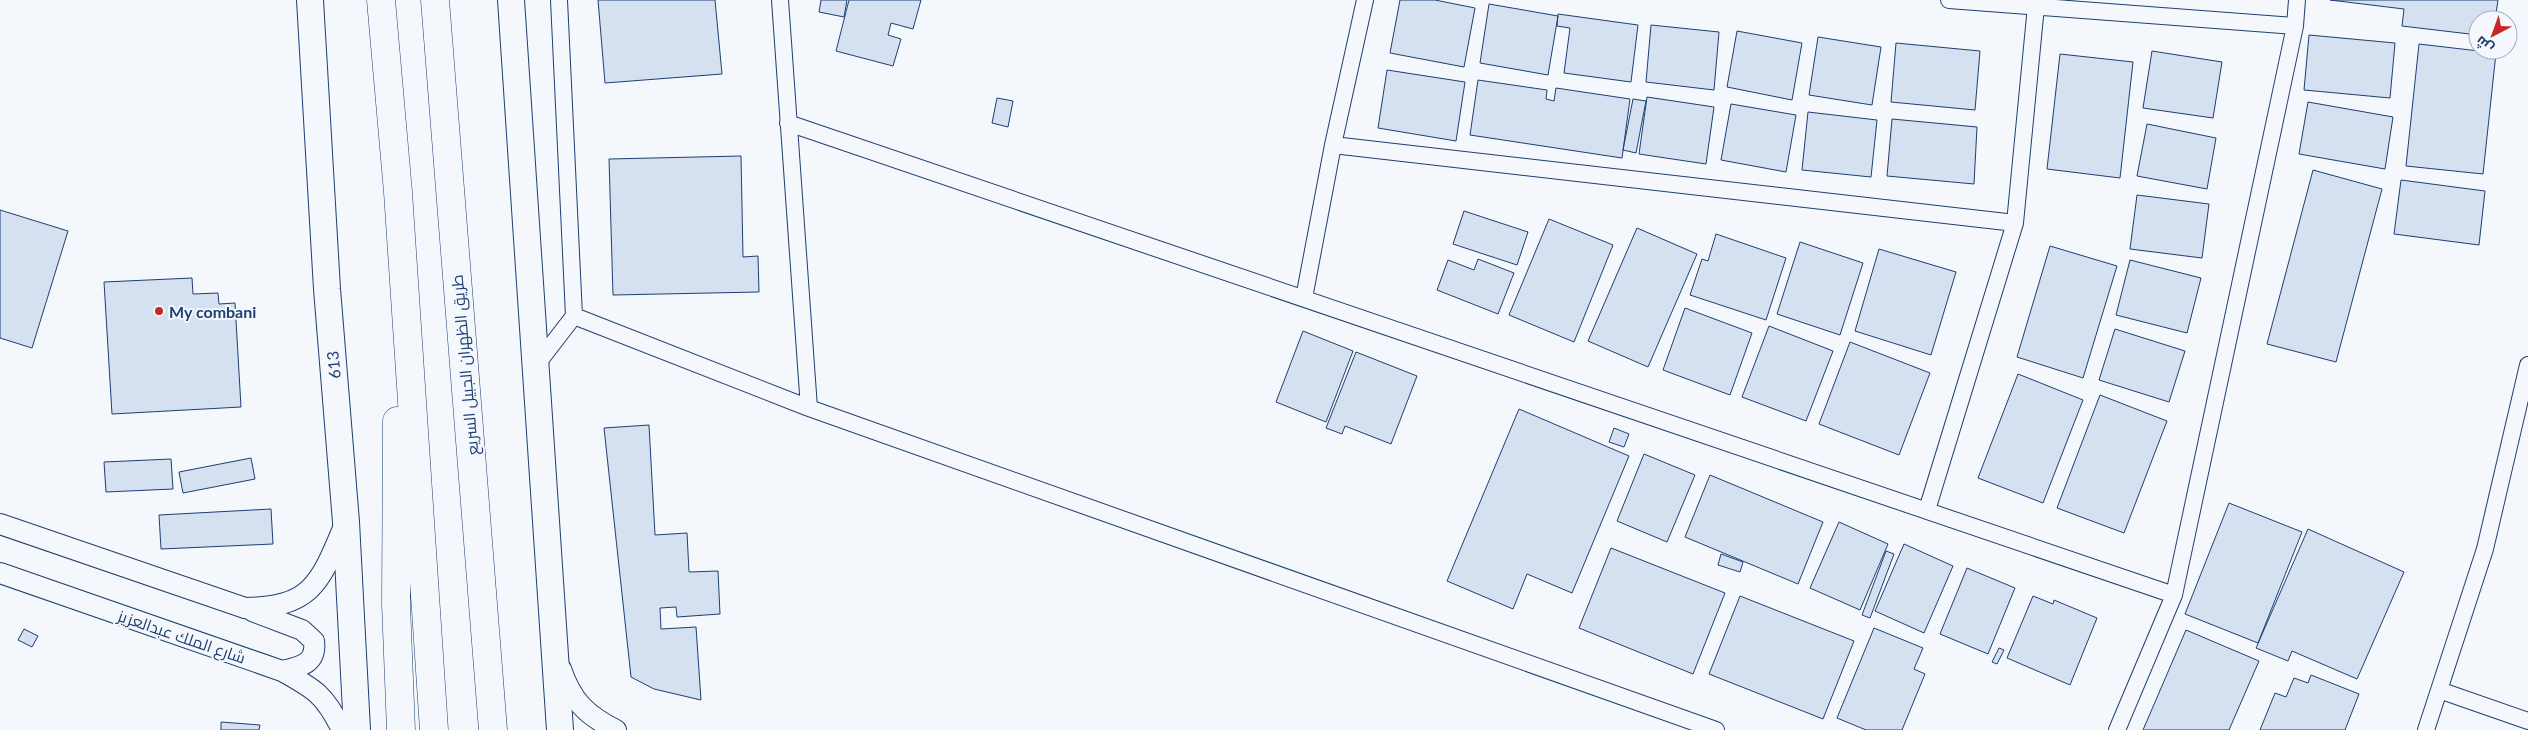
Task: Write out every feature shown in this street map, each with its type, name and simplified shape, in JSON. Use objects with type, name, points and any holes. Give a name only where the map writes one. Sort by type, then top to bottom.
[{"type":"highway","points":[[381,0],[398,192],[434,730]]},
{"type":"highway","name":"طريق الظهران الجبيل السريع","points":[[436,0],[493,730]]},
{"type":"highway","points":[[398,192],[396,604],[401,730]]},
{"type":"main road","name":"613","points":[[310,0],[327,289],[346,522],[357,730]]},
{"type":"main road","points":[[511,0],[537,364],[560,730]]},
{"type":"street","points":[[537,364],[574,316],[560,0]]},
{"type":"street","points":[[780,0],[809,408]]},
{"type":"street","points":[[1304,298],[1333,145],[1365,0]]},
{"type":"street","points":[[1949,0],[2296,26]]},
{"type":"street","points":[[2117,730],[2174,594],[2296,26],[2298,0]]},
{"type":"street","points":[[1927,510],[2015,224],[2036,6]]},
{"type":"street","points":[[788,123],[2174,594]]},
{"type":"street","points":[[1333,145],[2015,224]]},
{"type":"street","points":[[574,316],[809,408],[1716,730]]},
{"type":"street","points":[[2426,730],[2485,549],[2528,365]]},
{"type":"street","points":[[245,608],[280,606],[307,592],[320,578],[346,522]]},
{"type":"street","points":[[0,524],[245,608],[302,630],[314,641],[314,656],[310,662],[301,667],[282,671]]},
{"type":"street","name":"شارع الملك عبدالعزيز","points":[[0,573],[282,671],[322,696],[342,730]]},
{"type":"street","points":[[555,649],[568,691],[585,712],[616,730]]},
{"type":"street","points":[[2439,690],[2528,721]]},
{"type":"building","points":[[598,0],[715,0],[722,74],[605,83]]},
{"type":"building","points":[[821,0],[847,0],[844,17],[819,12]]},
{"type":"building","points":[[849,0],[921,0],[913,29],[891,23],[888,35],[901,39],[893,66],[836,51]]},
{"type":"building","points":[[1400,0],[1435,0],[1475,8],[1464,67],[1390,53]]},
{"type":"building","points":[[2330,0],[2498,0],[2496,10],[2468,10],[2468,34],[2402,26],[2404,9]]},
{"type":"building","points":[[1489,4],[1558,16],[1548,75],[1480,63]]},
{"type":"building","points":[[1558,14],[1638,25],[1631,82],[1564,73],[1570,28],[1557,26]]},
{"type":"building","points":[[1651,25],[1719,32],[1714,90],[1646,82]]},
{"type":"building","points":[[1737,31],[1802,43],[1792,100],[1727,87]]},
{"type":"building","points":[[2309,35],[2395,43],[2390,98],[2304,90]]},
{"type":"building","points":[[1818,37],[1881,47],[1872,105],[1809,95]]},
{"type":"building","points":[[1896,43],[1980,51],[1975,110],[1891,102]]},
{"type":"building","points":[[2419,44],[2468,50],[2468,60],[2495,60],[2483,174],[2406,166]]},
{"type":"building","points":[[2152,51],[2222,62],[2213,118],[2143,108]]},
{"type":"building","points":[[2060,54],[2133,62],[2120,178],[2047,169]]},
{"type":"building","points":[[1387,70],[1465,82],[1456,141],[1378,128]]},
{"type":"building","points":[[1478,80],[1547,90],[1546,99],[1554,101],[1556,88],[1630,99],[1622,158],[1470,135]]},
{"type":"building","points":[[1647,97],[1714,107],[1706,164],[1639,154]]},
{"type":"building","points":[[997,98],[1013,101],[1008,127],[992,123]]},
{"type":"building","points":[[1633,99],[1646,101],[1636,153],[1623,150]]},
{"type":"building","points":[[2308,102],[2393,117],[2385,169],[2299,154]]},
{"type":"building","points":[[1731,104],[1796,115],[1786,172],[1721,160]]},
{"type":"building","points":[[1808,112],[1877,120],[1871,177],[1802,170]]},
{"type":"building","points":[[1892,119],[1977,127],[1974,184],[1887,176]]},
{"type":"building","points":[[2147,124],[2216,138],[2207,189],[2137,176]]},
{"type":"building","points":[[741,156],[743,257],[758,256],[759,292],[613,295],[609,159]]},
{"type":"building","points":[[2313,170],[2382,189],[2336,362],[2267,344]]},
{"type":"building","points":[[2401,180],[2485,191],[2479,245],[2394,234]]},
{"type":"building","points":[[2137,195],[2209,204],[2202,258],[2130,249]]},
{"type":"building","points":[[0,210],[68,231],[32,348],[0,338]]},
{"type":"building","points":[[1464,211],[1528,232],[1517,265],[1453,244]]},
{"type":"building","points":[[1549,219],[1613,245],[1574,342],[1509,315]]},
{"type":"building","points":[[1637,228],[1697,254],[1648,367],[1588,341]]},
{"type":"building","points":[[1716,234],[1786,258],[1766,320],[1690,295],[1702,259],[1708,261]]},
{"type":"building","points":[[1800,242],[1863,263],[1840,335],[1777,314]]},
{"type":"building","points":[[2050,246],[2117,266],[2083,378],[2017,357]]},
{"type":"building","points":[[1879,249],[1956,272],[1931,355],[1855,331]]},
{"type":"building","points":[[1478,259],[1514,273],[1498,314],[1437,290],[1448,260],[1474,270]]},
{"type":"building","points":[[2130,260],[2201,278],[2187,333],[2116,315]]},
{"type":"building","points":[[192,278],[193,294],[218,293],[219,304],[235,303],[241,407],[112,414],[104,282]]},
{"type":"building","points":[[1685,308],[1752,333],[1730,395],[1663,370]]},
{"type":"building","points":[[1769,326],[1833,351],[1806,421],[1742,397]]},
{"type":"building","points":[[2115,329],[2185,351],[2169,402],[2099,380]]},
{"type":"building","points":[[1303,331],[1353,351],[1326,422],[1276,402]]},
{"type":"building","points":[[1850,342],[1930,373],[1899,455],[1819,424]]},
{"type":"building","points":[[1356,352],[1417,376],[1391,444],[1345,426],[1342,434],[1326,428]]},
{"type":"building","points":[[2018,374],[2083,400],[2043,503],[1978,478]]},
{"type":"building","points":[[2100,395],[2167,421],[2124,533],[2057,508]]},
{"type":"building","points":[[1519,409],[1629,456],[1572,593],[1527,574],[1513,609],[1447,581]]},
{"type":"building","points":[[649,425],[655,535],[687,533],[689,572],[718,571],[720,614],[677,617],[676,607],[660,608],[661,629],[696,627],[701,700],[654,689],[631,677],[604,428]]},
{"type":"building","points":[[1614,428],[1629,434],[1624,447],[1609,442]]},
{"type":"building","points":[[1644,454],[1695,475],[1667,542],[1617,521]]},
{"type":"building","points":[[251,458],[255,479],[183,493],[179,472]]},
{"type":"building","points":[[171,459],[173,489],[106,492],[104,462]]},
{"type":"building","points":[[1710,475],[1823,522],[1798,584],[1685,537]]},
{"type":"building","points":[[2229,503],[2302,532],[2258,643],[2185,614]]},
{"type":"building","points":[[271,509],[273,544],[161,549],[159,515]]},
{"type":"building","points":[[1839,522],[1888,544],[1860,610],[1810,588]]},
{"type":"building","points":[[2308,529],[2404,572],[2357,679],[2292,651],[2288,661],[2256,648]]},
{"type":"building","points":[[1904,544],[1953,566],[1924,633],[1875,611]]},
{"type":"building","points":[[1611,548],[1725,593],[1693,674],[1579,628]]},
{"type":"building","points":[[1886,551],[1894,554],[1870,618],[1862,615]]},
{"type":"building","points":[[1721,554],[1743,562],[1740,572],[1718,565]]},
{"type":"building","points":[[1967,568],[2015,588],[1988,654],[1940,634]]},
{"type":"building","points":[[1740,596],[1854,641],[1823,719],[1709,674]]},
{"type":"building","points":[[2033,596],[2053,604],[2054,600],[2097,618],[2070,685],[2007,658]]},
{"type":"building","points":[[1874,628],[1923,648],[1914,669],[1925,674],[1902,730],[1866,730],[1837,718]]},
{"type":"building","points":[[24,629],[38,636],[32,647],[18,640]]},
{"type":"building","points":[[2186,630],[2259,661],[2229,730],[2143,730]]},
{"type":"building","points":[[1999,648],[2004,650],[1997,664],[1992,662]]},
{"type":"building","points":[[2311,675],[2359,694],[2345,730],[2260,730],[2275,693],[2286,697],[2294,678],[2308,683]]},
{"type":"building","points":[[221,722],[260,725],[259,730],[221,730]]},
{"type":"place","name":"My combani","points":[[159,311]]}]
